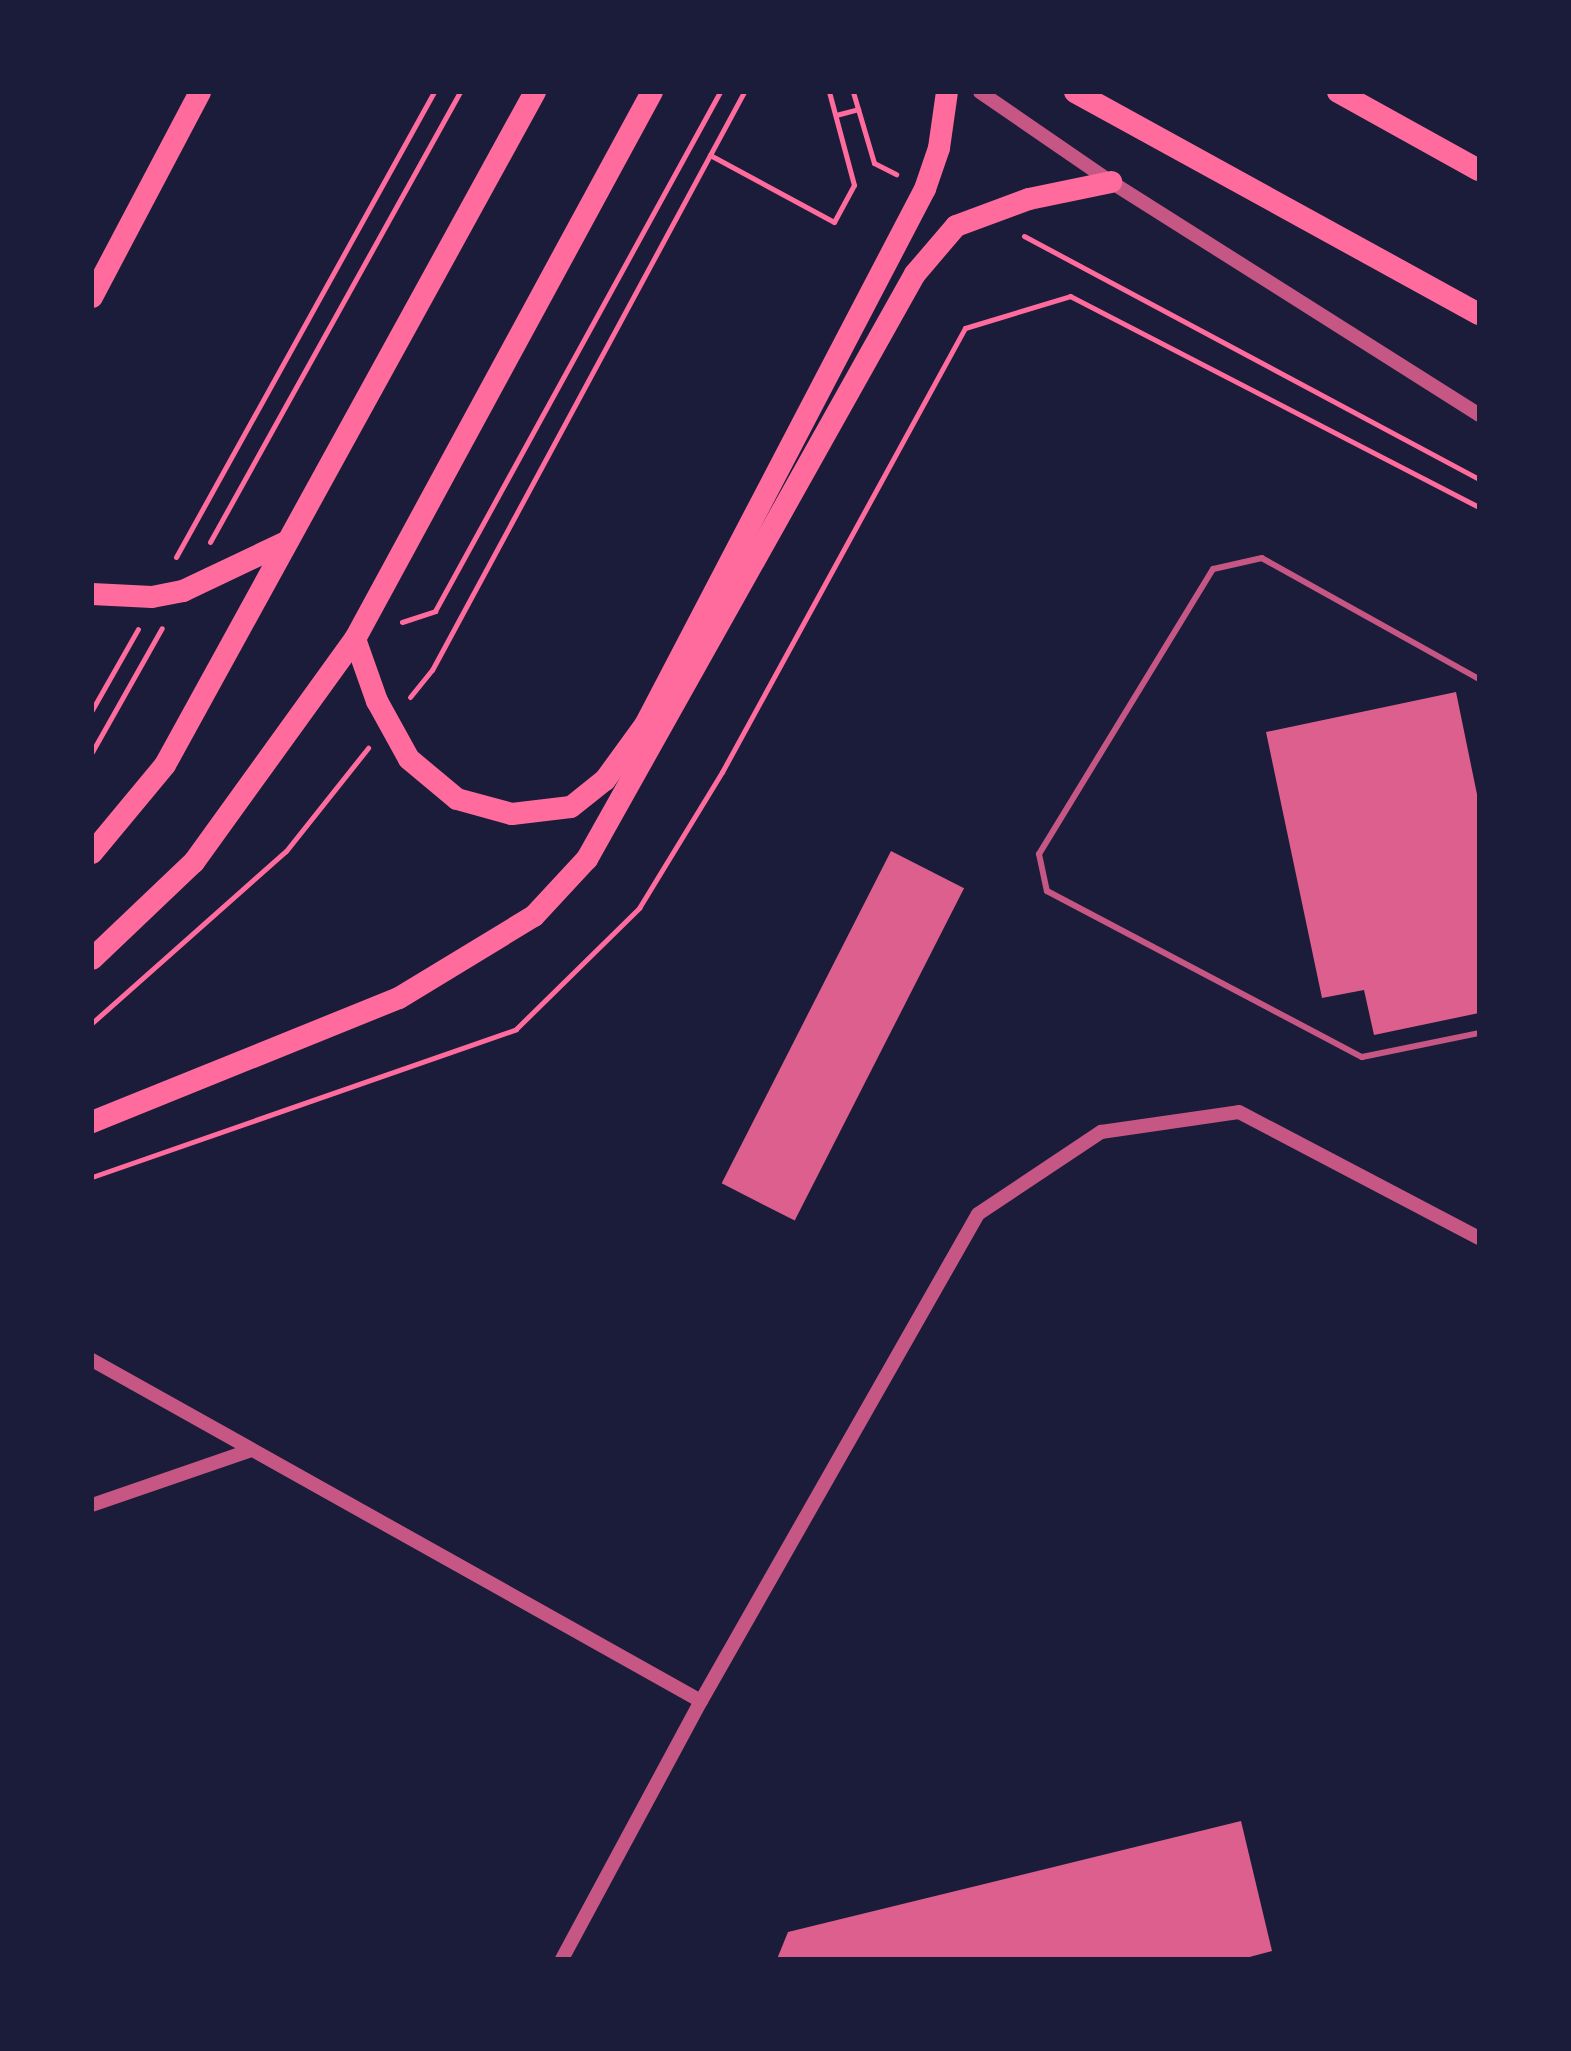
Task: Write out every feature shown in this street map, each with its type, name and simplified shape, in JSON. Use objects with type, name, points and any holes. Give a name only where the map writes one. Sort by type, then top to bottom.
[{"type":"highway","points":[[92,297],[200,92]]},
{"type":"highway","points":[[92,853],[165,765],[284,543],[535,92]]},
{"type":"highway","points":[[92,959],[194,862],[355,639],[652,92]]},
{"type":"highway","points":[[355,639],[377,701],[409,759],[457,799],[512,814],[571,807],[605,780],[645,725],[925,189],[939,148],[947,92]]},
{"type":"highway","points":[[1075,92],[1479,314]]},
{"type":"highway","points":[[1338,92],[1479,170]]},
{"type":"highway","points":[[92,1122],[399,998],[534,916],[587,859],[915,274],[956,226],[1029,199],[1111,182]]},
{"type":"highway","points":[[92,594],[152,597],[183,591],[284,543]]},
{"type":"street","points":[[980,92],[1111,182],[1479,415]]},
{"type":"street","points":[[562,1959],[701,1701],[978,1214],[1101,1132],[1239,1112],[1479,1238]]},
{"type":"street","points":[[92,1360],[249,1451],[701,1701]]},
{"type":"street","points":[[92,1505],[249,1451]]},
{"type":"lane","points":[[1479,679],[1262,558],[1213,569],[1039,854],[1047,891],[1362,1057],[1479,1033]]},
{"type":"path","points":[[92,710],[434,92]]},
{"type":"path","points":[[92,752],[460,92]]},
{"type":"path","points":[[355,639],[435,611],[720,92]]},
{"type":"path","points":[[403,706],[432,670],[744,92]]},
{"type":"path","points":[[710,155],[834,222],[854,185],[829,92]]},
{"type":"path","points":[[836,115],[858,109]]},
{"type":"path","points":[[1049,247],[1479,479]]},
{"type":"path","points":[[92,1177],[516,1029],[639,908],[722,772],[965,328],[1070,296],[1479,507]]},
{"type":"path","points":[[92,1023],[286,851],[373,741]]},
{"type":"building","points":[[1456,692],[1479,804],[1479,1013],[1374,1035],[1364,990],[1322,998],[1266,732]]},
{"type":"building","points":[[891,851],[964,888],[795,1221],[722,1183]]},
{"type":"building","points":[[1241,1821],[1272,1951],[1242,1959],[777,1959],[788,1932]]}]
